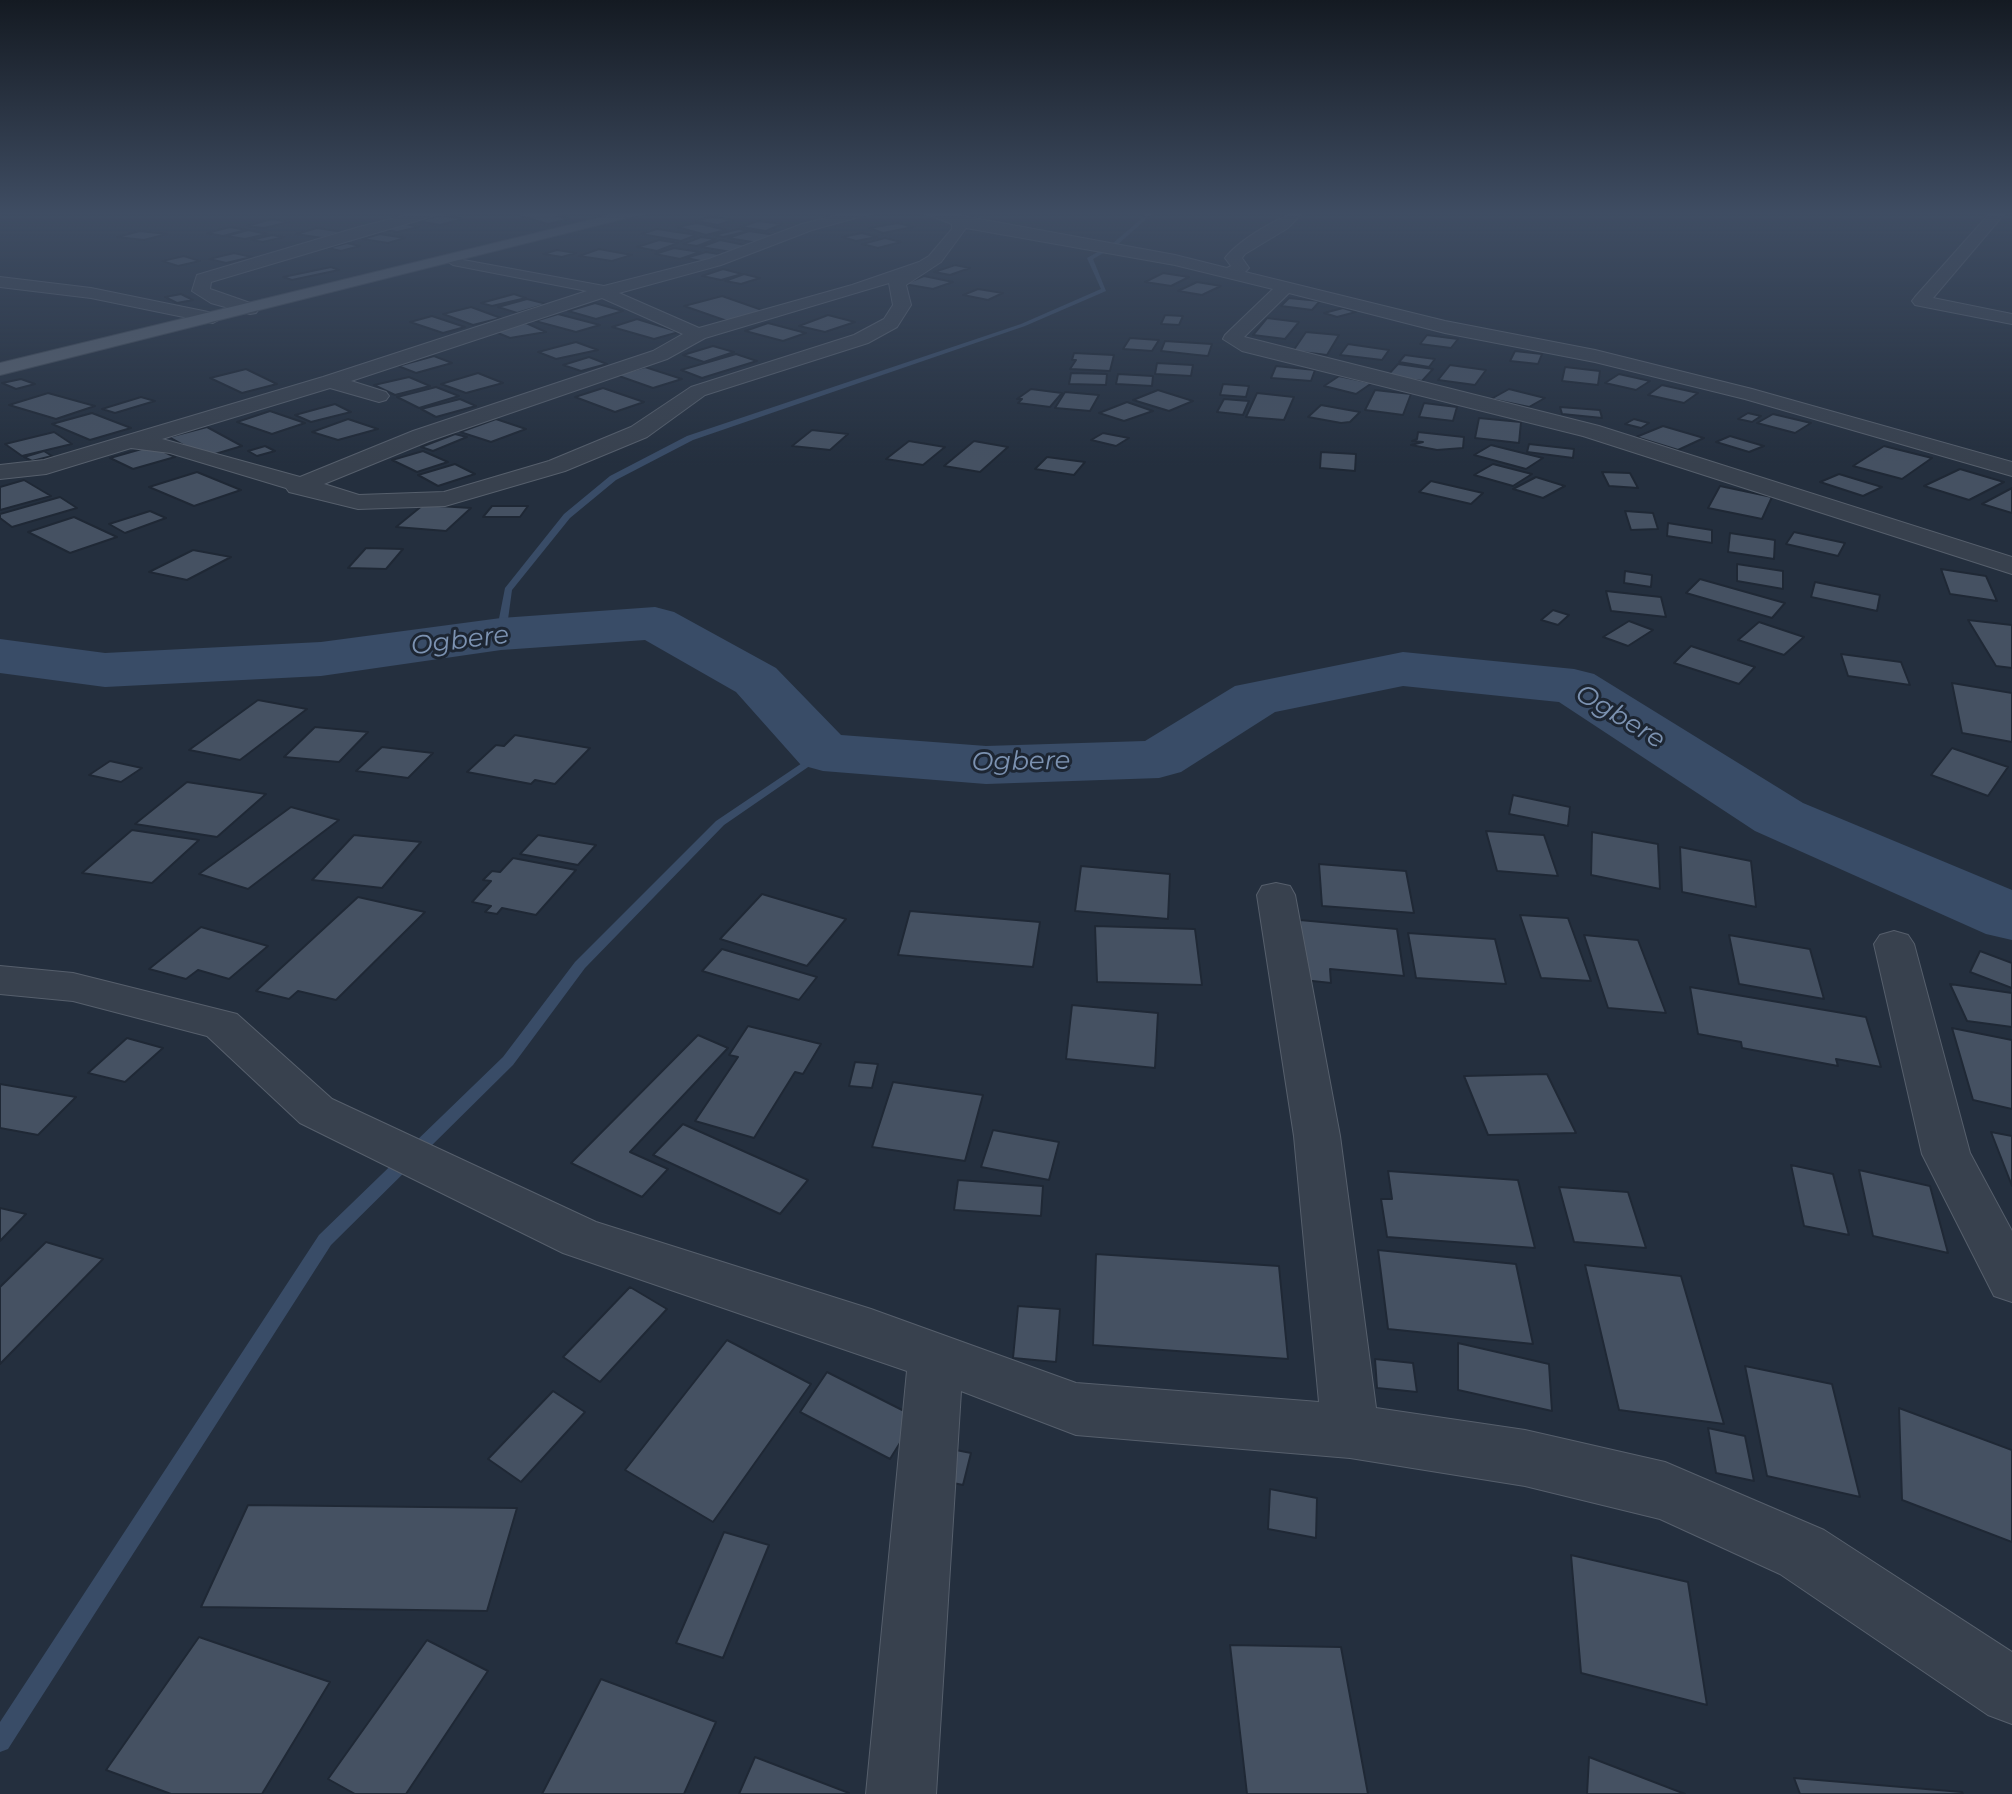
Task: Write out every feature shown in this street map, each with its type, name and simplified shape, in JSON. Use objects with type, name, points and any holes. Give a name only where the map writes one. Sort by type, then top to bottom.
[{"type":"main road","points":[[0,369],[301,297]]},
{"type":"street","points":[[109,297],[213,318]]},
{"type":"street","points":[[212,297],[250,309]]},
{"type":"street","points":[[0,472],[46,467],[133,442],[588,297]]},
{"type":"street","points":[[617,297],[698,334]]},
{"type":"street","points":[[297,486],[421,436],[660,355],[698,334],[831,297]]},
{"type":"street","points":[[133,442],[172,447],[358,502],[445,499],[557,466],[655,424],[698,391],[827,351],[881,329],[891,323],[902,305],[900,297]]},
{"type":"street","points":[[1274,297],[1262,306],[1252,322],[1232,339],[1249,347],[1591,430],[1777,489],[1899,532],[2012,566]]},
{"type":"street","points":[[1325,297],[1445,327],[1595,356],[1739,391],[2012,469]]},
{"type":"street","points":[[1925,297],[1921,301],[2012,319]]},
{"type":"street","points":[[330,381],[379,396]]},
{"type":"street","points":[[1276,895],[1318,1136],[1350,1432]]},
{"type":"street","points":[[1894,944],[1946,1154],[2012,1280]]},
{"type":"street","points":[[0,980],[73,987],[222,1025],[316,1111],[580,1238],[936,1356],[1076,1409],[1350,1432],[1525,1458],[1665,1491],[1802,1552],[2005,1694]]},
{"type":"street","points":[[901,1794],[936,1356]]},
{"type":"building","points":[[165,297],[186,297],[193,300],[177,303]]},
{"type":"building","points":[[504,297],[526,298],[492,306],[481,303]]},
{"type":"building","points":[[724,297],[765,311],[727,321],[684,306]]},
{"type":"building","points":[[972,297],[995,297],[988,300]]},
{"type":"building","points":[[1289,298],[1320,301],[1312,310],[1281,306]]},
{"type":"building","points":[[527,299],[547,304],[517,313],[498,307]]},
{"type":"building","points":[[595,303],[623,311],[596,319],[568,311]]},
{"type":"building","points":[[471,307],[501,318],[473,325],[443,314]]},
{"type":"building","points":[[1343,308],[1356,312],[1337,317],[1324,313]]},
{"type":"building","points":[[558,314],[600,325],[576,332],[535,321]]},
{"type":"building","points":[[828,315],[855,322],[825,332],[799,326]]},
{"type":"building","points":[[1165,315],[1183,316],[1179,325],[1161,324]]},
{"type":"building","points":[[432,316],[465,327],[443,333],[410,322]]},
{"type":"building","points":[[1267,318],[1299,322],[1285,339],[1253,335]]},
{"type":"building","points":[[637,319],[679,332],[654,339],[612,327]]},
{"type":"building","points":[[526,323],[546,332],[510,338],[493,331]]},
{"type":"building","points":[[768,323],[806,333],[783,341],[745,331]]},
{"type":"building","points":[[1306,332],[1339,335],[1327,355],[1293,351]]},
{"type":"building","points":[[1427,335],[1458,339],[1451,348],[1420,344]]},
{"type":"building","points":[[1130,338],[1159,340],[1152,351],[1123,349]]},
{"type":"building","points":[[1165,341],[1212,344],[1208,356],[1161,351]]},
{"type":"building","points":[[576,342],[598,350],[556,359],[538,352]]},
{"type":"building","points":[[1348,344],[1389,350],[1382,360],[1340,355]]},
{"type":"building","points":[[713,346],[734,352],[704,362],[683,355]]},
{"type":"building","points":[[1515,351],[1542,354],[1538,364],[1510,361]]},
{"type":"building","points":[[1074,353],[1114,355],[1110,371],[1070,369],[1076,360],[1072,360]]},
{"type":"building","points":[[736,354],[757,361],[702,378],[681,370]]},
{"type":"building","points":[[1405,355],[1435,359],[1429,367],[1399,362]]},
{"type":"building","points":[[434,356],[452,363],[416,373],[398,366]]},
{"type":"building","points":[[589,357],[607,364],[581,371],[563,365]]},
{"type":"building","points":[[1157,363],[1193,365],[1191,376],[1155,374]]},
{"type":"building","points":[[1398,364],[1433,369],[1422,381],[1387,376]]},
{"type":"building","points":[[1450,365],[1486,370],[1475,385],[1438,380]]},
{"type":"building","points":[[1276,366],[1315,370],[1311,381],[1271,378]]},
{"type":"building","points":[[645,367],[682,379],[653,388],[616,375]]},
{"type":"building","points":[[1565,367],[1600,371],[1598,385],[1562,381]]},
{"type":"building","points":[[246,369],[277,384],[242,393],[210,378]]},
{"type":"building","points":[[478,373],[503,383],[466,393],[441,384]]},
{"type":"building","points":[[1071,373],[1107,374],[1106,385],[1069,384]]},
{"type":"building","points":[[1118,374],[1153,376],[1152,386],[1116,384]]},
{"type":"building","points":[[1619,374],[1650,381],[1636,390],[1605,383]]},
{"type":"building","points":[[1339,376],[1372,383],[1356,394],[1324,386]]},
{"type":"building","points":[[409,377],[430,386],[395,395],[374,385]]},
{"type":"building","points":[[21,379],[35,384],[16,389],[2,383]]},
{"type":"building","points":[[1223,384],[1249,386],[1246,397],[1220,395]]},
{"type":"building","points":[[1662,385],[1698,393],[1684,403],[1648,395]]},
{"type":"building","points":[[436,387],[459,396],[419,408],[397,397]]},
{"type":"building","points":[[603,388],[644,402],[615,412],[575,397]]},
{"type":"building","points":[[1031,389],[1062,393],[1050,407],[1018,403],[1022,399],[1017,399]]},
{"type":"building","points":[[1509,389],[1545,398],[1529,407],[1491,399]]},
{"type":"building","points":[[1158,390],[1193,401],[1169,411],[1133,400]]},
{"type":"building","points":[[1375,390],[1411,394],[1403,415],[1365,410]]},
{"type":"building","points":[[1065,392],[1099,395],[1090,411],[1055,408]]},
{"type":"building","points":[[48,393],[95,406],[56,419],[9,405]]},
{"type":"building","points":[[1257,393],[1294,397],[1284,420],[1246,417]]},
{"type":"building","points":[[141,397],[155,401],[115,413],[102,409]]},
{"type":"building","points":[[460,399],[476,406],[436,417],[421,409]]},
{"type":"building","points":[[1224,399],[1249,401],[1243,415],[1217,412]]},
{"type":"building","points":[[1127,402],[1153,411],[1124,421],[1099,413]]},
{"type":"building","points":[[1424,403],[1457,407],[1453,421],[1419,417]]},
{"type":"building","points":[[335,404],[351,412],[311,422],[295,415]]},
{"type":"building","points":[[1321,405],[1360,412],[1350,422],[1341,423],[1308,417]]},
{"type":"building","points":[[1560,407],[1600,410],[1602,418],[1562,414]]},
{"type":"building","points":[[270,411],[305,423],[272,434],[237,422]]},
{"type":"building","points":[[92,413],[131,428],[90,440],[52,424]]},
{"type":"building","points":[[1748,413],[1761,416],[1752,422],[1738,419]]},
{"type":"building","points":[[1773,414],[1811,423],[1795,433],[1757,423]]},
{"type":"building","points":[[1479,418],[1521,422],[1519,443],[1475,438]]},
{"type":"building","points":[[348,419],[378,429],[338,440],[312,432]]},
{"type":"building","points":[[496,419],[526,429],[491,442],[460,432]]},
{"type":"building","points":[[1634,419],[1649,423],[1641,428],[1625,424]]},
{"type":"building","points":[[1663,426],[1704,438],[1678,450],[1636,437]]},
{"type":"building","points":[[207,427],[242,446],[205,457],[169,437]]},
{"type":"building","points":[[812,430],[848,434],[830,450],[792,446]]},
{"type":"building","points":[[54,432],[72,444],[22,456],[5,444]]},
{"type":"building","points":[[1418,432],[1464,437],[1463,448],[1437,450],[1411,445],[1423,442],[1412,441],[1417,439]]},
{"type":"building","points":[[1103,433],[1129,438],[1116,446],[1091,440]]},
{"type":"building","points":[[455,434],[467,437],[433,451],[421,447]]},
{"type":"building","points":[[1730,436],[1764,446],[1749,452],[1716,442]]},
{"type":"building","points":[[909,441],[945,447],[923,465],[886,459]]},
{"type":"building","points":[[974,441],[1008,447],[980,472],[944,466]]},
{"type":"building","points":[[1529,444],[1574,449],[1573,458],[1527,452]]},
{"type":"building","points":[[1491,445],[1543,458],[1526,469],[1474,455]]},
{"type":"building","points":[[152,446],[175,457],[133,469],[110,458]]},
{"type":"building","points":[[265,446],[275,451],[257,456],[248,451]]},
{"type":"building","points":[[1884,446],[1932,458],[1902,479],[1853,466]]},
{"type":"building","points":[[44,451],[52,456],[32,461],[24,457]]},
{"type":"building","points":[[423,451],[448,462],[417,472],[392,460]]},
{"type":"building","points":[[1321,452],[1356,454],[1355,471],[1320,468]]},
{"type":"building","points":[[1047,457],[1085,462],[1074,475],[1035,469]]},
{"type":"building","points":[[455,464],[475,474],[438,486],[418,475]]},
{"type":"building","points":[[1493,464],[1532,474],[1513,486],[1474,475]]},
{"type":"building","points":[[1960,469],[2004,482],[1969,500],[1924,486]]},
{"type":"building","points":[[197,472],[241,490],[194,506],[149,487]]},
{"type":"building","points":[[1602,472],[1630,473],[1638,488],[1609,486]]},
{"type":"building","points":[[1839,474],[1882,487],[1863,496],[1820,482]]},
{"type":"building","points":[[1536,477],[1565,486],[1543,498],[1513,489]]},
{"type":"building","points":[[24,480],[51,496],[0,510],[0,487]]},
{"type":"building","points":[[1431,481],[1483,493],[1471,504],[1419,492]]},
{"type":"building","points":[[1720,486],[1772,497],[1762,519],[1708,508]]},
{"type":"building","points":[[2012,488],[2012,513],[1982,504]]},
{"type":"building","points":[[60,497],[77,508],[12,527],[0,518],[0,514]]},
{"type":"building","points":[[423,505],[471,508],[446,531],[396,527]]},
{"type":"building","points":[[492,506],[528,506],[520,517],[483,517]]},
{"type":"building","points":[[150,511],[166,518],[125,533],[109,524]]},
{"type":"building","points":[[1625,511],[1653,513],[1658,529],[1631,530]]},
{"type":"building","points":[[74,517],[117,537],[70,553],[28,532]]},
{"type":"building","points":[[1668,523],[1712,530],[1712,543],[1667,536]]},
{"type":"building","points":[[1794,532],[1845,543],[1838,556],[1786,544]]},
{"type":"building","points":[[1730,533],[1775,540],[1774,559],[1728,552]]},
{"type":"building","points":[[366,548],[403,549],[386,569],[348,568]]},
{"type":"building","points":[[193,550],[231,557],[187,580],[149,572]]},
{"type":"building","points":[[1737,564],[1783,571],[1783,589],[1737,581]]},
{"type":"building","points":[[1941,569],[1986,576],[1997,601],[1950,594]]},
{"type":"building","points":[[1625,571],[1652,575],[1651,587],[1624,583]]},
{"type":"building","points":[[1700,579],[1785,603],[1772,618],[1686,593]]},
{"type":"building","points":[[1815,582],[1880,595],[1877,611],[1811,597]]},
{"type":"building","points":[[1606,591],[1661,597],[1666,617],[1611,611]]},
{"type":"building","points":[[1553,610],[1569,615],[1558,625],[1541,620]]},
{"type":"building","points":[[1968,620],[2012,625],[2012,668],[1996,666]]},
{"type":"building","points":[[1629,621],[1653,630],[1628,646],[1603,637]]},
{"type":"building","points":[[1759,622],[1804,637],[1784,655],[1738,640]]},
{"type":"building","points":[[1691,646],[1755,667],[1739,684],[1674,663]]},
{"type":"building","points":[[1841,654],[1901,662],[1910,685],[1848,676]]},
{"type":"building","points":[[1952,683],[2012,693],[2012,742],[1962,733]]},
{"type":"building","points":[[258,700],[307,709],[240,760],[189,750]]},
{"type":"building","points":[[315,727],[368,732],[339,762],[284,757]]},
{"type":"building","points":[[515,735],[590,748],[555,784],[535,780],[531,784],[467,772],[496,745],[504,746]]},
{"type":"building","points":[[382,747],[433,753],[408,778],[356,771]]},
{"type":"building","points":[[1952,748],[2008,767],[1988,796],[1931,775]]},
{"type":"building","points":[[110,761],[142,768],[121,782],[89,775]]},
{"type":"building","points":[[187,782],[266,794],[217,837],[135,824]]},
{"type":"building","points":[[1513,795],[1570,807],[1568,826],[1509,814]]},
{"type":"building","points":[[291,807],[339,820],[248,889],[199,874]]},
{"type":"building","points":[[132,830],[199,840],[152,883],[82,873]]},
{"type":"building","points":[[1486,831],[1544,835],[1558,876],[1497,871]]},
{"type":"building","points":[[1592,832],[1658,844],[1660,889],[1591,875]]},
{"type":"building","points":[[354,835],[421,842],[382,888],[312,880]]},
{"type":"building","points":[[538,835],[596,845],[578,865],[520,854]]},
{"type":"building","points":[[1680,847],[1751,861],[1756,907],[1682,892]]},
{"type":"building","points":[[513,858],[576,870],[536,915],[502,908],[497,914],[485,912],[491,906],[472,902],[491,881],[483,880],[492,871],[500,872]]},
{"type":"building","points":[[1319,864],[1406,871],[1414,913],[1322,906]]},
{"type":"building","points":[[1081,866],[1170,874],[1168,919],[1075,911]]},
{"type":"building","points":[[762,894],[846,919],[807,966],[720,939]]},
{"type":"building","points":[[358,897],[425,912],[336,1000],[298,991],[289,999],[256,991]]},
{"type":"building","points":[[910,911],[1040,922],[1033,967],[898,955]]},
{"type":"building","points":[[1520,915],[1568,918],[1591,981],[1541,978]]},
{"type":"building","points":[[1300,920],[1397,929],[1404,976],[1330,969],[1331,983],[1303,980]]},
{"type":"building","points":[[1095,926],[1195,929],[1202,985],[1097,982]]},
{"type":"building","points":[[201,927],[268,946],[229,979],[198,970],[186,979],[149,969]]},
{"type":"building","points":[[1408,933],[1495,939],[1506,984],[1416,978]]},
{"type":"building","points":[[1584,935],[1638,940],[1666,1013],[1608,1008]]},
{"type":"building","points":[[1729,935],[1810,949],[1824,999],[1739,984]]},
{"type":"building","points":[[722,949],[817,977],[799,1000],[702,971]]},
{"type":"building","points":[[1980,951],[2012,963],[2012,988],[1970,972]]},
{"type":"building","points":[[1950,984],[2012,993],[2012,1027],[1967,1021]]},
{"type":"building","points":[[1690,987],[1866,1017],[1881,1067],[1836,1059],[1838,1066],[1742,1048],[1741,1042],[1698,1034]]},
{"type":"building","points":[[1072,1005],[1158,1013],[1155,1068],[1066,1059]]},
{"type":"building","points":[[748,1026],[821,1044],[803,1074],[795,1072],[754,1138],[695,1121],[738,1057],[729,1055]]},
{"type":"building","points":[[1952,1028],[2012,1040],[2012,1109],[1973,1100]]},
{"type":"building","points":[[698,1035],[728,1048],[630,1152],[668,1169],[642,1197],[571,1163]]},
{"type":"building","points":[[127,1038],[163,1048],[125,1082],[88,1073]]},
{"type":"building","points":[[855,1062],[878,1064],[872,1088],[849,1086]]},
{"type":"building","points":[[1547,1074],[1576,1133],[1488,1135],[1464,1076]]},
{"type":"building","points":[[893,1082],[983,1095],[965,1161],[872,1147]]},
{"type":"building","points":[[0,1084],[76,1097],[38,1135],[0,1128]]},
{"type":"building","points":[[683,1124],[808,1180],[780,1214],[653,1155]]},
{"type":"building","points":[[993,1130],[1059,1142],[1049,1180],[981,1167]]},
{"type":"building","points":[[1991,1132],[2012,1136],[2012,1186]]},
{"type":"building","points":[[1791,1165],[1833,1174],[1849,1235],[1804,1226]]},
{"type":"building","points":[[1859,1170],[1930,1186],[1948,1253],[1873,1236]]},
{"type":"building","points":[[1388,1171],[1518,1180],[1535,1248],[1387,1237],[1381,1199],[1392,1199]]},
{"type":"building","points":[[958,1180],[1043,1186],[1041,1216],[954,1210]]},
{"type":"building","points":[[1559,1187],[1628,1192],[1646,1248],[1574,1242]]},
{"type":"building","points":[[0,1208],[26,1214],[0,1241]]},
{"type":"building","points":[[46,1242],[103,1259],[0,1364],[0,1287]]},
{"type":"building","points":[[1378,1250],[1516,1264],[1533,1344],[1388,1329]]},
{"type":"building","points":[[1096,1254],[1279,1266],[1288,1359],[1093,1345]]},
{"type":"building","points":[[1585,1265],[1681,1276],[1724,1424],[1619,1410]]},
{"type":"building","points":[[630,1287],[667,1309],[600,1382],[563,1357]]},
{"type":"building","points":[[1018,1306],[1060,1309],[1056,1362],[1013,1358]]},
{"type":"building","points":[[727,1340],[811,1384],[713,1522],[625,1470]]},
{"type":"building","points":[[1458,1343],[1549,1364],[1552,1411],[1458,1390]]},
{"type":"building","points":[[1375,1359],[1413,1363],[1417,1392],[1377,1388]]},
{"type":"building","points":[[1745,1366],[1832,1384],[1860,1497],[1767,1476]]},
{"type":"building","points":[[827,1372],[916,1417],[890,1459],[800,1412]]},
{"type":"building","points":[[553,1391],[585,1412],[521,1482],[488,1459]]},
{"type":"building","points":[[1899,1408],[2012,1450],[2012,1542],[1902,1500]]},
{"type":"building","points":[[1708,1428],[1745,1436],[1754,1481],[1716,1473]]},
{"type":"building","points":[[951,1449],[971,1453],[963,1485],[943,1481]]},
{"type":"building","points":[[1270,1489],[1317,1498],[1316,1538],[1268,1529]]},
{"type":"building","points":[[248,1505],[517,1508],[487,1611],[201,1607]]},
{"type":"building","points":[[724,1532],[769,1545],[723,1658],[676,1643]]},
{"type":"building","points":[[1571,1555],[1688,1582],[1707,1705],[1581,1673]]},
{"type":"building","points":[[199,1637],[330,1682],[262,1794],[171,1794],[106,1770]]},
{"type":"building","points":[[427,1640],[488,1671],[406,1794],[355,1794],[328,1779]]},
{"type":"building","points":[[1230,1645],[1341,1647],[1368,1794],[1247,1794]]},
{"type":"building","points":[[601,1679],[716,1722],[684,1794],[542,1794]]},
{"type":"building","points":[[755,1757],[849,1793],[849,1794],[739,1794]]},
{"type":"building","points":[[1589,1757],[1685,1794],[1587,1794]]},
{"type":"building","points":[[1794,1778],[1962,1792],[1963,1794],[1800,1794]]},
{"type":"waterway","points":[[501,634],[508,590],[567,516],[613,478],[690,438],[1023,325],[1088,297]]},
{"type":"waterway","name":"Ogbere","points":[[0,656],[105,670],[321,659],[501,634],[655,623],[756,680],[823,752],[986,765],[1159,759],[1256,698],[1403,669],[1574,686],[1779,817],[2012,917]]},
{"type":"waterway","points":[[0,1741],[325,1240],[508,1061],[580,965],[720,823],[823,752]]}]
